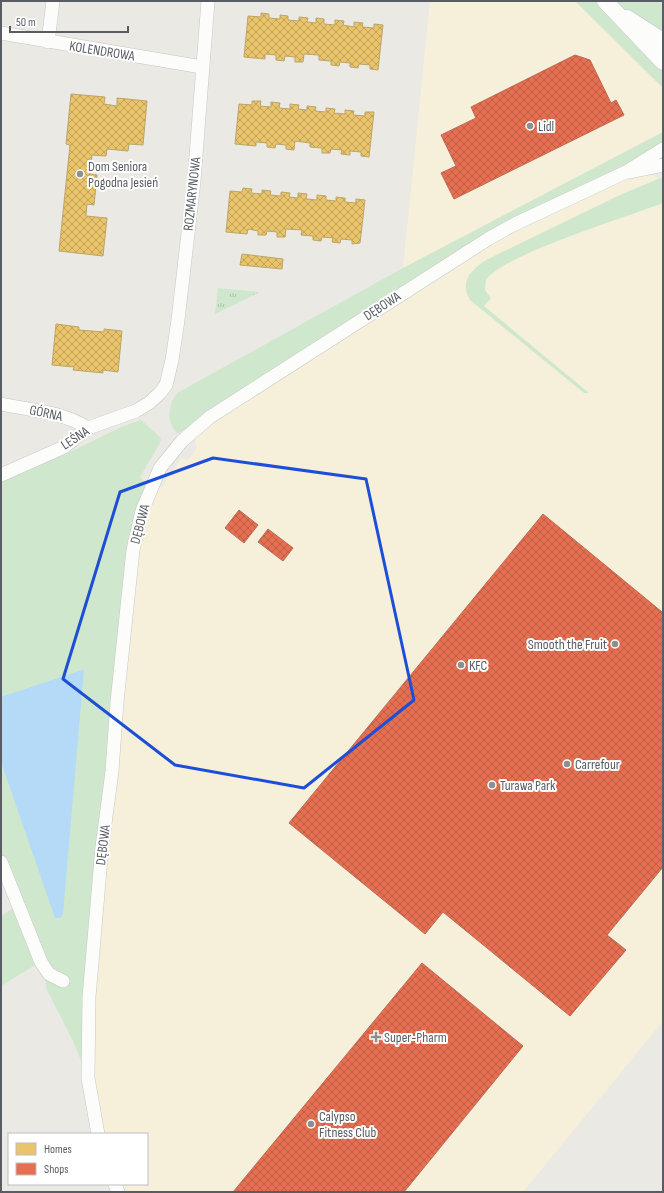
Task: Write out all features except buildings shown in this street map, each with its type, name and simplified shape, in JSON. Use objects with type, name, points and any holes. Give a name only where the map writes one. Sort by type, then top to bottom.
[{"type":"street","points":[[48,42],[53,1]]},
{"type":"street","name":"ROZMARYNOWA","points":[[166,385],[172,360],[184,267],[199,126],[202,67],[208,1]]},
{"type":"street","points":[[610,6],[652,32],[663,41]]},
{"type":"street","points":[[610,6],[631,30],[663,62]]},
{"type":"street","name":"KOLENDROWA","points":[[1,34],[202,67]]},
{"type":"street","name":"DĘBOWA","points":[[98,1133],[88,1078],[87,1024],[102,847],[112,771],[117,702],[133,550],[142,511],[160,468],[192,431],[215,413],[440,268],[515,224],[626,172],[663,150]]},
{"type":"street","name":"DĘBOWA","points":[[626,172],[647,170],[663,165]]},
{"type":"street","name":"LEŚNA","points":[[1,475],[64,447],[88,428],[136,411],[149,403],[166,385]]},
{"type":"street","name":"GÓRNA","points":[[1,404],[59,415],[75,420],[88,428]]},
{"type":"street","points":[[1,862],[41,962],[49,974],[63,981]]},
{"type":"highlighted area","points":[[213,458],[366,479],[414,700],[304,788],[175,765],[63,679],[120,492]]},
{"type":"shaded area","points":[[430,1],[575,1],[663,88],[663,132],[403,268]]},
{"type":"shaded area","name":"Turawa Park","points":[[647,170],[663,183],[663,1021],[523,1192],[118,1192],[115,1185],[148,1185],[148,1133],[98,1133],[88,1078],[129,580],[151,488],[162,487],[182,457],[187,461],[197,448],[192,431],[488,239]]},
{"type":"green space","points":[[575,1],[663,1],[663,88]]},
{"type":"green space","points":[[663,132],[663,149],[515,224],[192,431],[177,433],[173,429],[170,419],[170,408],[177,393],[403,268]]},
{"type":"green space","points":[[663,177],[663,203],[540,248],[497,270],[486,280],[485,290],[491,298],[484,306],[589,393],[584,393],[470,300],[467,294],[466,282],[471,272],[486,260],[622,194]]},
{"type":"green space","points":[[218,288],[260,292],[215,314]]},
{"type":"green space","points":[[141,420],[161,438],[160,443],[140,477],[151,488],[137,530],[88,1078],[73,1041],[47,990],[43,965],[40,962],[1,986],[1,916],[18,905],[1,862],[1,480],[66,454],[121,427]]},
{"type":"water","points":[[84,670],[63,914],[60,918],[55,918],[1,762],[1,697]]},
{"type":"place","name":"Lidl","points":[[530,126]]},
{"type":"place","name":"Dom Seniora Pogodna Jesień","points":[[80,174]]},
{"type":"place","name":"Smooth the Fruit","points":[[615,644]]},
{"type":"place","name":"KFC","points":[[461,665]]},
{"type":"place","name":"Carrefour","points":[[567,764]]},
{"type":"place","name":"Turawa Park","points":[[492,785]]},
{"type":"place","name":"Super-Pharm","points":[[376,1037]]},
{"type":"place","name":"Calypso Fitness Club","points":[[311,1124]]}]
